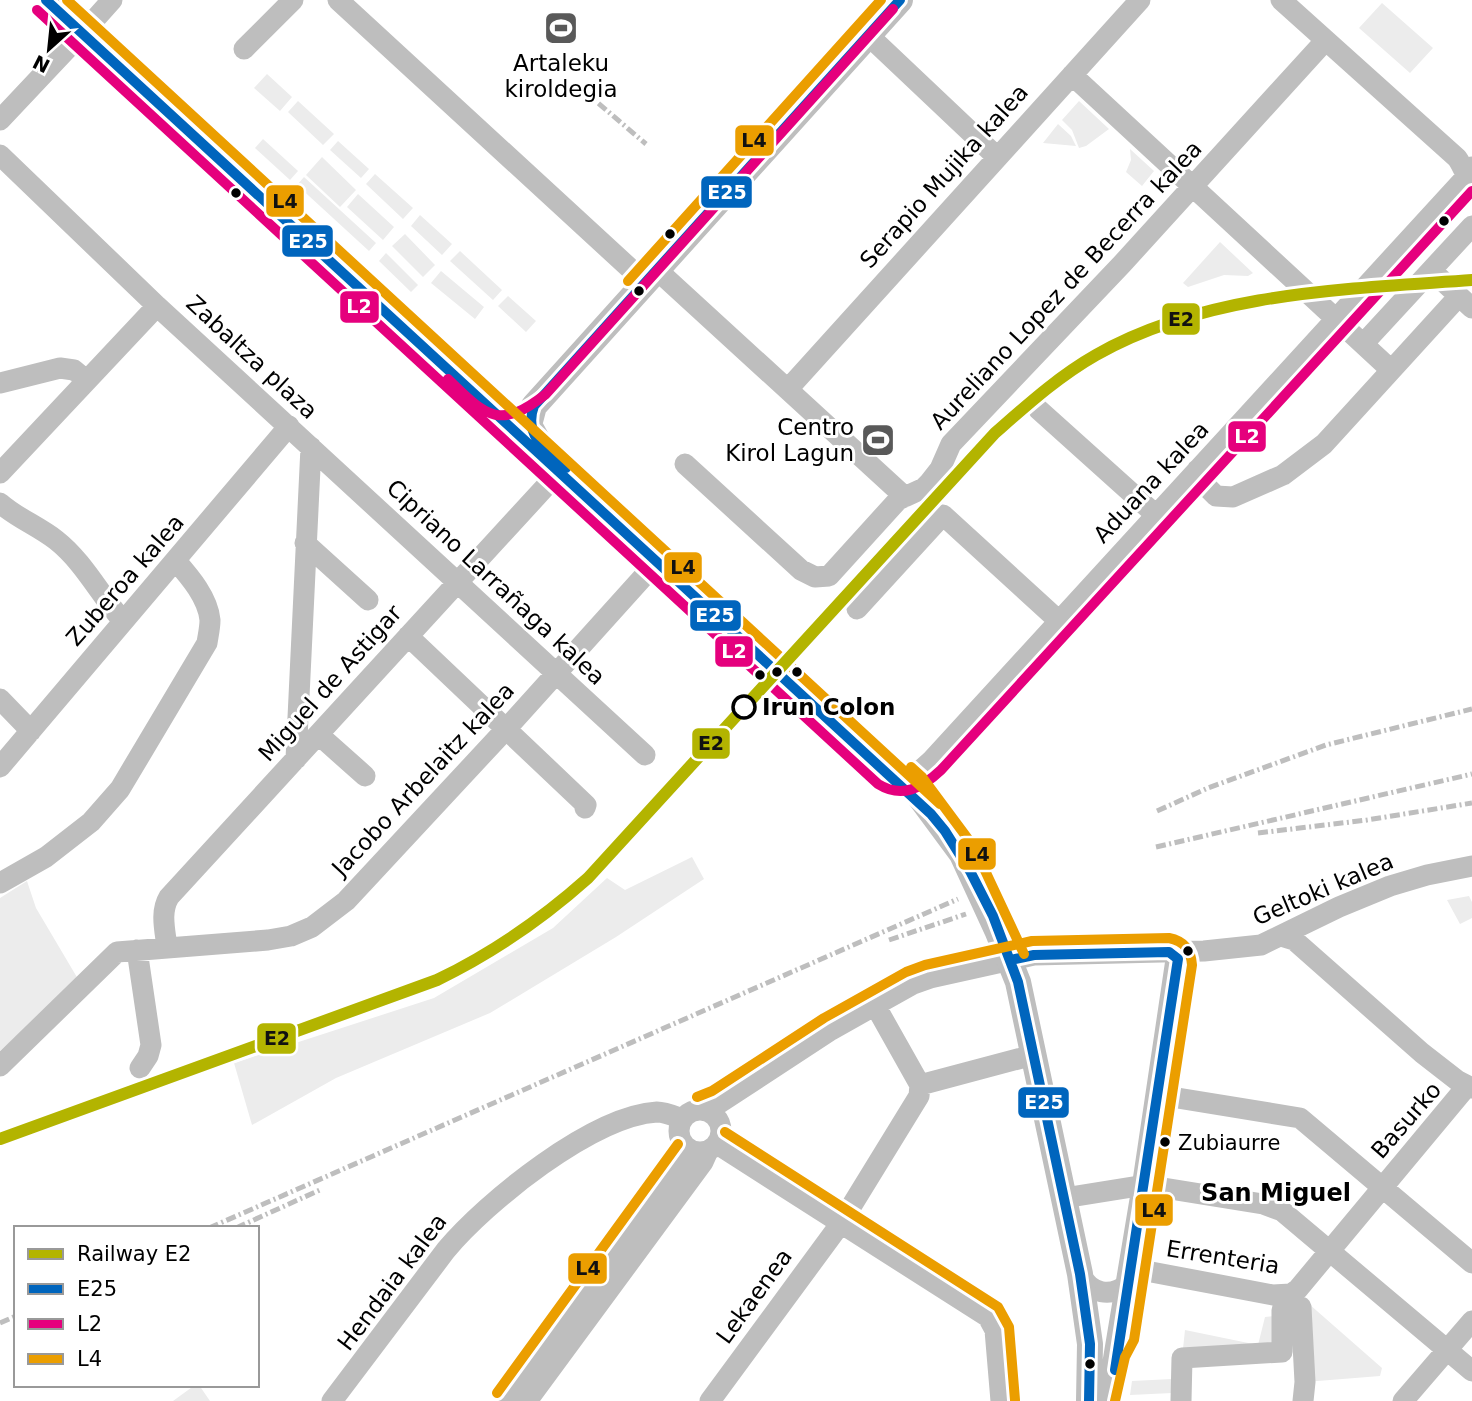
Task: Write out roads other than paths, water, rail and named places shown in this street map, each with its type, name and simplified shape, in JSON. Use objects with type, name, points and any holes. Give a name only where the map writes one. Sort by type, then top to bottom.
[{"type":"main road","points":[[46,0],[84,30],[489,398],[572,484],[664,564]]},
{"type":"main road","points":[[57,0],[84,30],[901,779],[954,841],[997,929],[1021,966],[1032,1055],[1080,1274],[1090,1344],[1089,1401]]},
{"type":"main road","points":[[527,436],[534,405],[883,0]]},
{"type":"main road","points":[[489,398],[511,402],[537,383],[646,272],[900,0]]},
{"type":"main road","points":[[527,436],[521,403],[537,383]]},
{"type":"main road","points":[[1109,1401],[1180,955]]},
{"type":"street","points":[[0,120],[112,0]]},
{"type":"street","points":[[244,50],[293,0]]},
{"type":"street","points":[[338,0],[646,272],[910,494]]},
{"type":"street","name":"Serapio Mujika kalea","points":[[788,389],[1140,0]]},
{"type":"street","points":[[1286,2],[1325,41],[1457,158],[1470,175]]},
{"type":"street","points":[[868,36],[997,157]]},
{"type":"street","name":"Aureliano Lopez de Becerra kalea","points":[[685,464],[802,570],[816,577],[829,576],[898,500],[924,488],[940,469],[951,444],[1325,41]]},
{"type":"street","points":[[1072,75],[1390,369]]},
{"type":"street","name":"Zabaltza plaza","points":[[0,155],[157,306],[311,447]]},
{"type":"street","name":"Aduana kalea","points":[[901,779],[914,776],[932,761],[1470,175]]},
{"type":"street","points":[[1364,344],[1472,226]]},
{"type":"street","points":[[1197,470],[1206,486],[1216,496],[1233,497],[1283,475],[1324,444],[1390,369],[1465,302],[1432,271]]},
{"type":"street","points":[[0,473],[157,306]]},
{"type":"street","points":[[0,383],[60,368],[74,370],[86,380]]},
{"type":"street","points":[[1038,409],[1156,515]]},
{"type":"street","name":"Zuberoa kalea","points":[[0,767],[289,426]]},
{"type":"street","points":[[296,759],[311,447]]},
{"type":"street","name":"Cipriano Larrañaga kalea","points":[[311,447],[645,755]]},
{"type":"street","name":"Miguel de Astigar","points":[[167,947],[163,914],[164,904],[169,897],[547,485],[559,481],[572,484]]},
{"type":"street","points":[[0,503],[55,539],[71,554],[123,621]]},
{"type":"street","points":[[857,610],[943,515],[1059,621]]},
{"type":"street","points":[[306,543],[368,600]]},
{"type":"street","points":[[0,883],[46,857],[91,822],[120,789],[207,643],[210,619],[204,600],[176,561]]},
{"type":"street","name":"Jacobo Arbelaitz kalea","points":[[0,1066],[117,952],[268,940],[291,936],[312,928],[346,901],[557,673],[664,564]]},
{"type":"street","points":[[408,636],[507,728],[586,805],[585,808]]},
{"type":"street","points":[[0,699],[31,731]]},
{"type":"street","points":[[319,735],[365,776]]},
{"type":"street","points":[[932,761],[926,773],[925,786],[947,820],[954,841]]},
{"type":"street","name":"Geltoki kalea","points":[[702,1110],[718,1104],[831,1030],[930,978],[1021,966],[1180,955],[1261,946],[1291,939],[1317,918],[1390,886],[1472,866]]},
{"type":"street","points":[[1317,918],[1310,928],[1308,939],[1321,966]]},
{"type":"street","points":[[1291,939],[1422,1053],[1470,1087]]},
{"type":"street","points":[[137,950],[151,1045],[140,1068]]},
{"type":"street","points":[[875,1005],[920,1084],[1032,1055]]},
{"type":"street","name":"Lekaenea","points":[[710,1401],[841,1223],[919,1096],[920,1084]]},
{"type":"street","name":"Basurko","points":[[1329,1251],[1470,1087]]},
{"type":"street","points":[[1158,1095],[1300,1118],[1472,1263]]},
{"type":"street","points":[[508,1401],[678,1170],[705,1149],[721,1136],[721,1127],[710,1113],[702,1110],[691,1112],[682,1119],[679,1126],[680,1140],[705,1149],[841,1223],[988,1317],[995,1330],[1001,1401]]},
{"type":"street","name":"Hendaia kalea","points":[[332,1401],[465,1227],[501,1197],[577,1141],[611,1125],[642,1114],[660,1112],[682,1119]]},
{"type":"street","points":[[527,1401],[704,1162],[705,1149]]},
{"type":"street","points":[[1064,1198],[1145,1185],[1263,1204],[1282,1211],[1472,1371]]},
{"type":"street","name":"Errenteria","points":[[1130,1274],[1146,1271],[1284,1295],[1298,1289],[1329,1251]]},
{"type":"street","points":[[1080,1274],[1089,1287],[1097,1292],[1113,1293],[1130,1274]]},
{"type":"street","points":[[1181,1401],[1182,1358],[1282,1352],[1282,1310],[1301,1307],[1305,1382],[1303,1401]]},
{"type":"street","points":[[1403,1401],[1472,1321]]},
{"type":"street","points":[[1101,1401],[1112,1352],[1120,1338]]},
{"type":"railway","points":[[584,91],[646,144]]},
{"type":"railway","points":[[1157,811],[1208,788],[1326,745],[1472,709]]},
{"type":"railway","points":[[1156,847],[1472,774]]},
{"type":"railway","points":[[1258,833],[1367,820],[1472,803]]},
{"type":"railway","points":[[214,1226],[958,899]]},
{"type":"railway","points":[[889,940],[966,914]]},
{"type":"railway","points":[[240,1226],[322,1189]]},
{"type":"railway","points":[[0,1323],[14,1317]]},
{"type":"rail line","name":"E2","points":[[0,1139],[437,980],[497,947],[535,921],[588,878],[995,433],[1082,363],[1139,334],[1184,318],[1231,306],[1328,291],[1472,280]]},
{"type":"place","name":"Artaleku kiroldegia","points":[[561,28]]},
{"type":"place","name":"Centro Kirol Lagun","points":[[878,440]]},
{"type":"place","name":"Irun Colon","points":[[744,707]]},
{"type":"place","name":"Zubiaurre","points":[[1165,1142]]},
{"type":"district","name":"San Miguel","points":[[1276,1193]]}]
